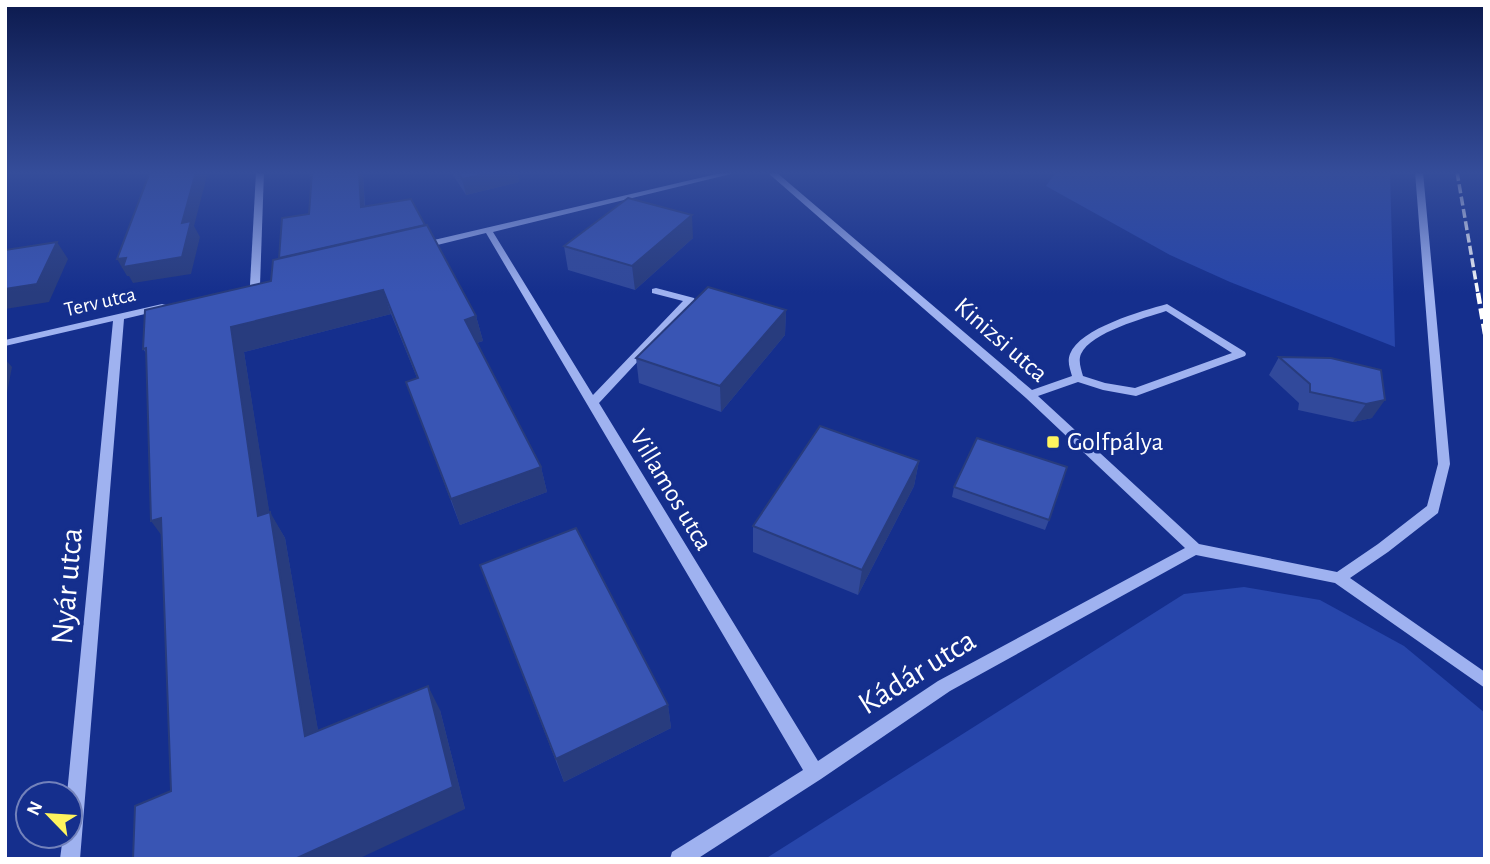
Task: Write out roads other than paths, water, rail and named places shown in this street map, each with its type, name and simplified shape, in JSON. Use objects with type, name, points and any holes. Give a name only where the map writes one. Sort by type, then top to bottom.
[{"type":"street","points":[[256,285],[259,212]]},
{"type":"street","points":[[411,249],[563,212]]},
{"type":"street","name":"Kinizsi utca","points":[[818,212],[1030,395],[1195,549]]},
{"type":"street","points":[[1339,578],[1433,509],[1444,464],[1422,212]]},
{"type":"street","name":"Villamos utca","points":[[488,230],[816,773]]},
{"type":"street","points":[[243,288],[268,282]]},
{"type":"street","points":[[592,403],[690,300],[656,290]]},
{"type":"street","name":"Terv utca","points":[[5,343],[169,306]]},
{"type":"street","points":[[1030,395],[1078,378],[1136,391],[1153,388],[1241,355],[1167,307],[1086,339],[1077,351],[1073,364],[1078,378]]},
{"type":"street","name":"Nyár utca","points":[[70,859],[119,317]]},
{"type":"street","points":[[1195,549],[1339,578],[1485,681]]},
{"type":"street","name":"Kádár utca","points":[[679,859],[816,773],[944,686],[1195,549]]},
{"type":"railway","points":[[1464,212],[1478,294]]},
{"type":"railway","points":[[1478,293],[1485,334]]},
{"type":"place","name":"Golfpálya","points":[[1053,442]]}]
